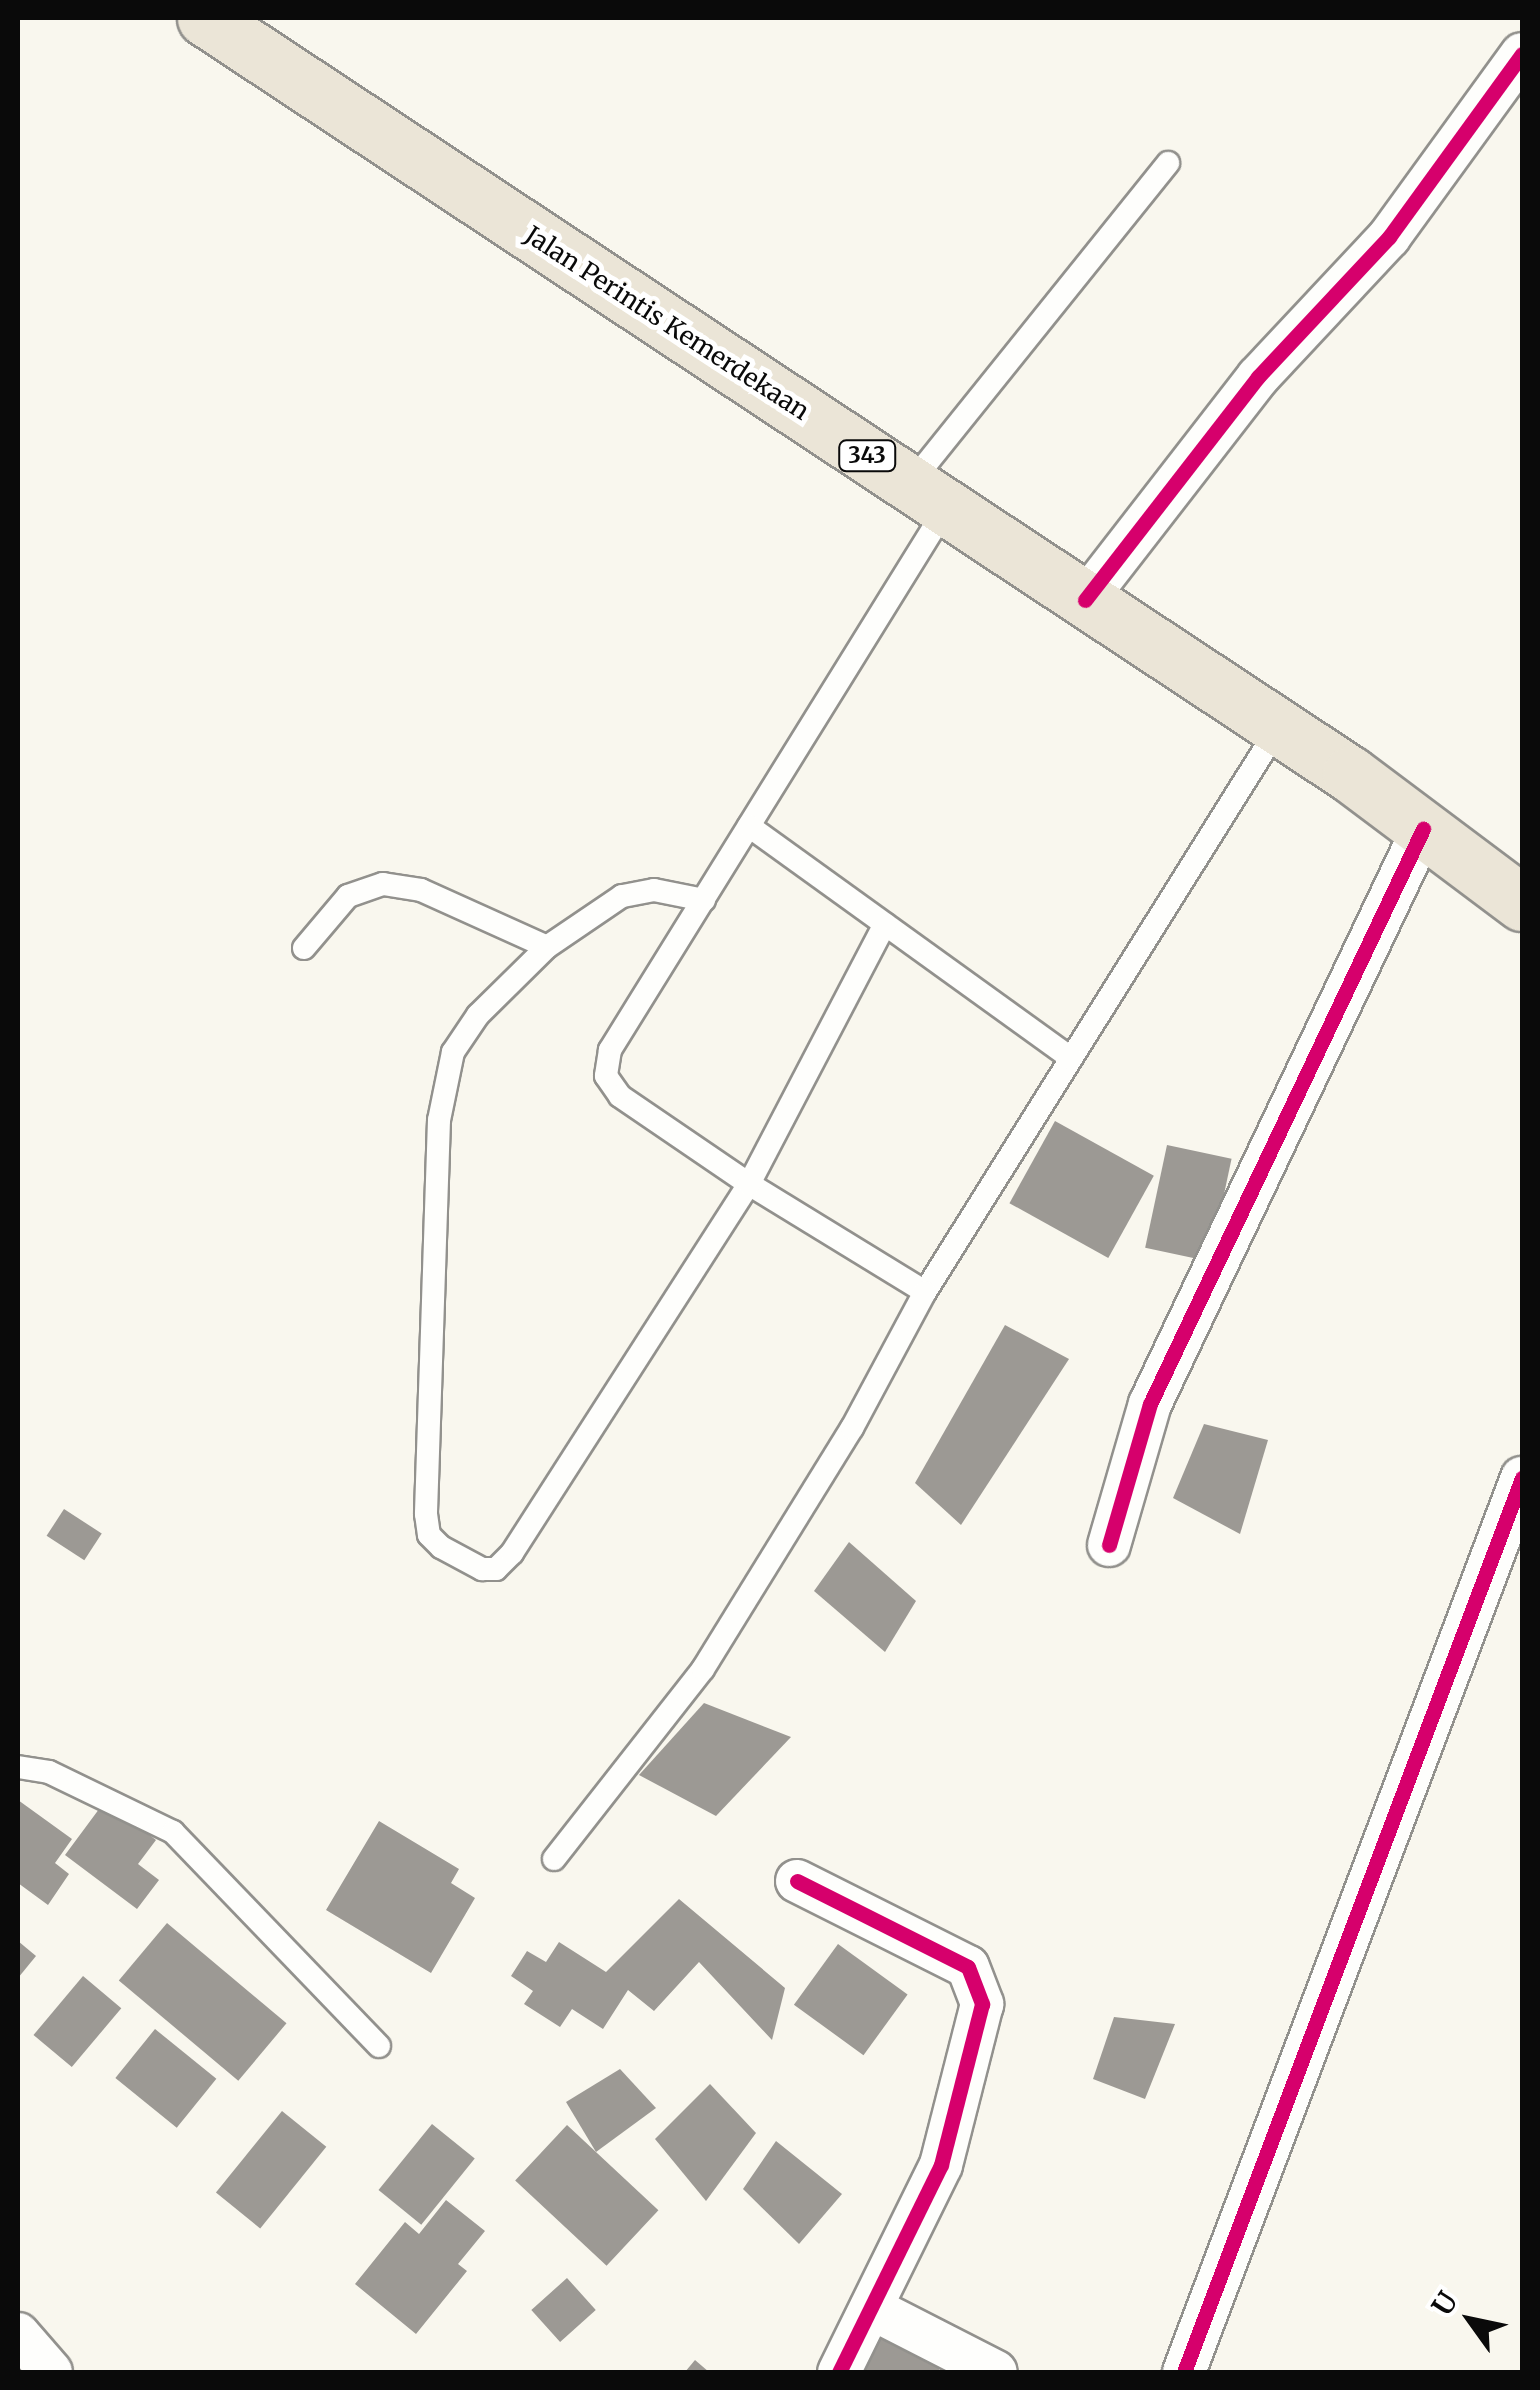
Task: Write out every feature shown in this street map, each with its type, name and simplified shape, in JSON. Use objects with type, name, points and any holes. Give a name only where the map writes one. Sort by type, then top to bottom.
[{"type":"main road","name":"Jalan Perintis Kemerdekaan","points":[[204,18],[1278,728],[1522,903]]},
{"type":"street","points":[[1085,600],[1258,377],[1389,236],[1522,54]]},
{"type":"street","points":[[1109,1545],[1150,1404],[1423,829]]},
{"type":"street","points":[[1184,2372],[1522,1478]]},
{"type":"street","points":[[797,1881],[968,1966],[980,1991],[942,2165],[839,2372]]},
{"type":"street","points":[[871,2308],[996,2372]]},
{"type":"street","points":[[18,2334],[51,2372]]},
{"type":"lane","points":[[924,1292],[748,1184],[620,1096],[606,1076],[610,1050],[749,826],[928,496],[1168,163]]},
{"type":"lane","points":[[554,1859],[703,1669],[852,1428],[924,1292],[1278,728]]},
{"type":"lane","points":[[749,826],[1071,1058]]},
{"type":"lane","points":[[304,948],[348,896],[383,884],[421,890],[546,947]]},
{"type":"lane","points":[[704,900],[654,890],[622,896],[546,947],[478,1015],[453,1052],[442,1086],[426,1514],[429,1534],[441,1547],[482,1569],[496,1569],[512,1553],[748,1184],[885,924]]},
{"type":"lane","points":[[18,1767],[49,1772],[173,1832],[379,2046]]},
{"type":"building","points":[[1055,1121],[1154,1176],[1108,1258],[1009,1203]]},
{"type":"building","points":[[1167,1145],[1232,1159],[1210,1261],[1145,1248]]},
{"type":"building","points":[[1005,1325],[1069,1359],[961,1525],[915,1483]]},
{"type":"building","points":[[1204,1424],[1268,1440],[1240,1534],[1173,1498]]},
{"type":"building","points":[[64,1509],[102,1534],[84,1560],[47,1536]]},
{"type":"building","points":[[849,1542],[916,1601],[885,1652],[814,1591]]},
{"type":"building","points":[[704,1703],[791,1737],[716,1816],[639,1775]]},
{"type":"building","points":[[18,1800],[72,1839],[55,1863],[69,1874],[48,1905],[18,1883]]},
{"type":"building","points":[[105,1801],[156,1840],[138,1864],[159,1880],[137,1909],[65,1855]]},
{"type":"building","points":[[379,1821],[459,1869],[451,1883],[475,1898],[431,1973],[326,1910]]},
{"type":"building","points":[[679,1899],[785,1988],[772,2040],[699,1962],[654,2011],[628,1990],[603,2029],[572,2009],[560,2027],[524,2004],[533,1991],[511,1976],[527,1951],[546,1962],[559,1942],[606,1972]]},
{"type":"building","points":[[167,1923],[287,2023],[238,2081],[119,1980]]},
{"type":"building","points":[[18,1941],[36,1956],[18,1978]]},
{"type":"building","points":[[838,1944],[908,1995],[863,2055],[794,2005]]},
{"type":"building","points":[[83,1976],[121,2008],[72,2067],[34,2035]]},
{"type":"building","points":[[1114,2017],[1175,2024],[1145,2099],[1093,2079]]},
{"type":"building","points":[[155,2029],[216,2079],[177,2128],[115,2078]]},
{"type":"building","points":[[620,2069],[656,2108],[596,2152],[566,2102]]},
{"type":"building","points":[[710,2084],[756,2133],[706,2201],[655,2139]]},
{"type":"building","points":[[282,2111],[326,2147],[260,2228],[216,2193]]},
{"type":"building","points":[[432,2124],[475,2159],[421,2225],[379,2190]]},
{"type":"building","points":[[567,2125],[658,2210],[607,2266],[515,2181]]},
{"type":"building","points":[[776,2141],[842,2194],[799,2244],[743,2189]]},
{"type":"building","points":[[446,2200],[485,2231],[458,2264],[467,2271],[416,2334],[355,2284],[405,2222],[419,2234]]},
{"type":"building","points":[[567,2278],[596,2310],[560,2342],[531,2310]]},
{"type":"building","points":[[875,2331],[940,2367],[938,2372],[853,2372]]},
{"type":"building","points":[[695,2360],[709,2372],[685,2372]]},
{"type":"cycle path","points":[[1085,600],[1258,377],[1389,237],[1522,54]]},
{"type":"cycle path","points":[[1109,1545],[1150,1404],[1423,829]]},
{"type":"cycle path","points":[[1184,2372],[1522,1478]]},
{"type":"cycle path","points":[[797,1881],[968,1967],[982,2004],[941,2165],[839,2372]]}]
